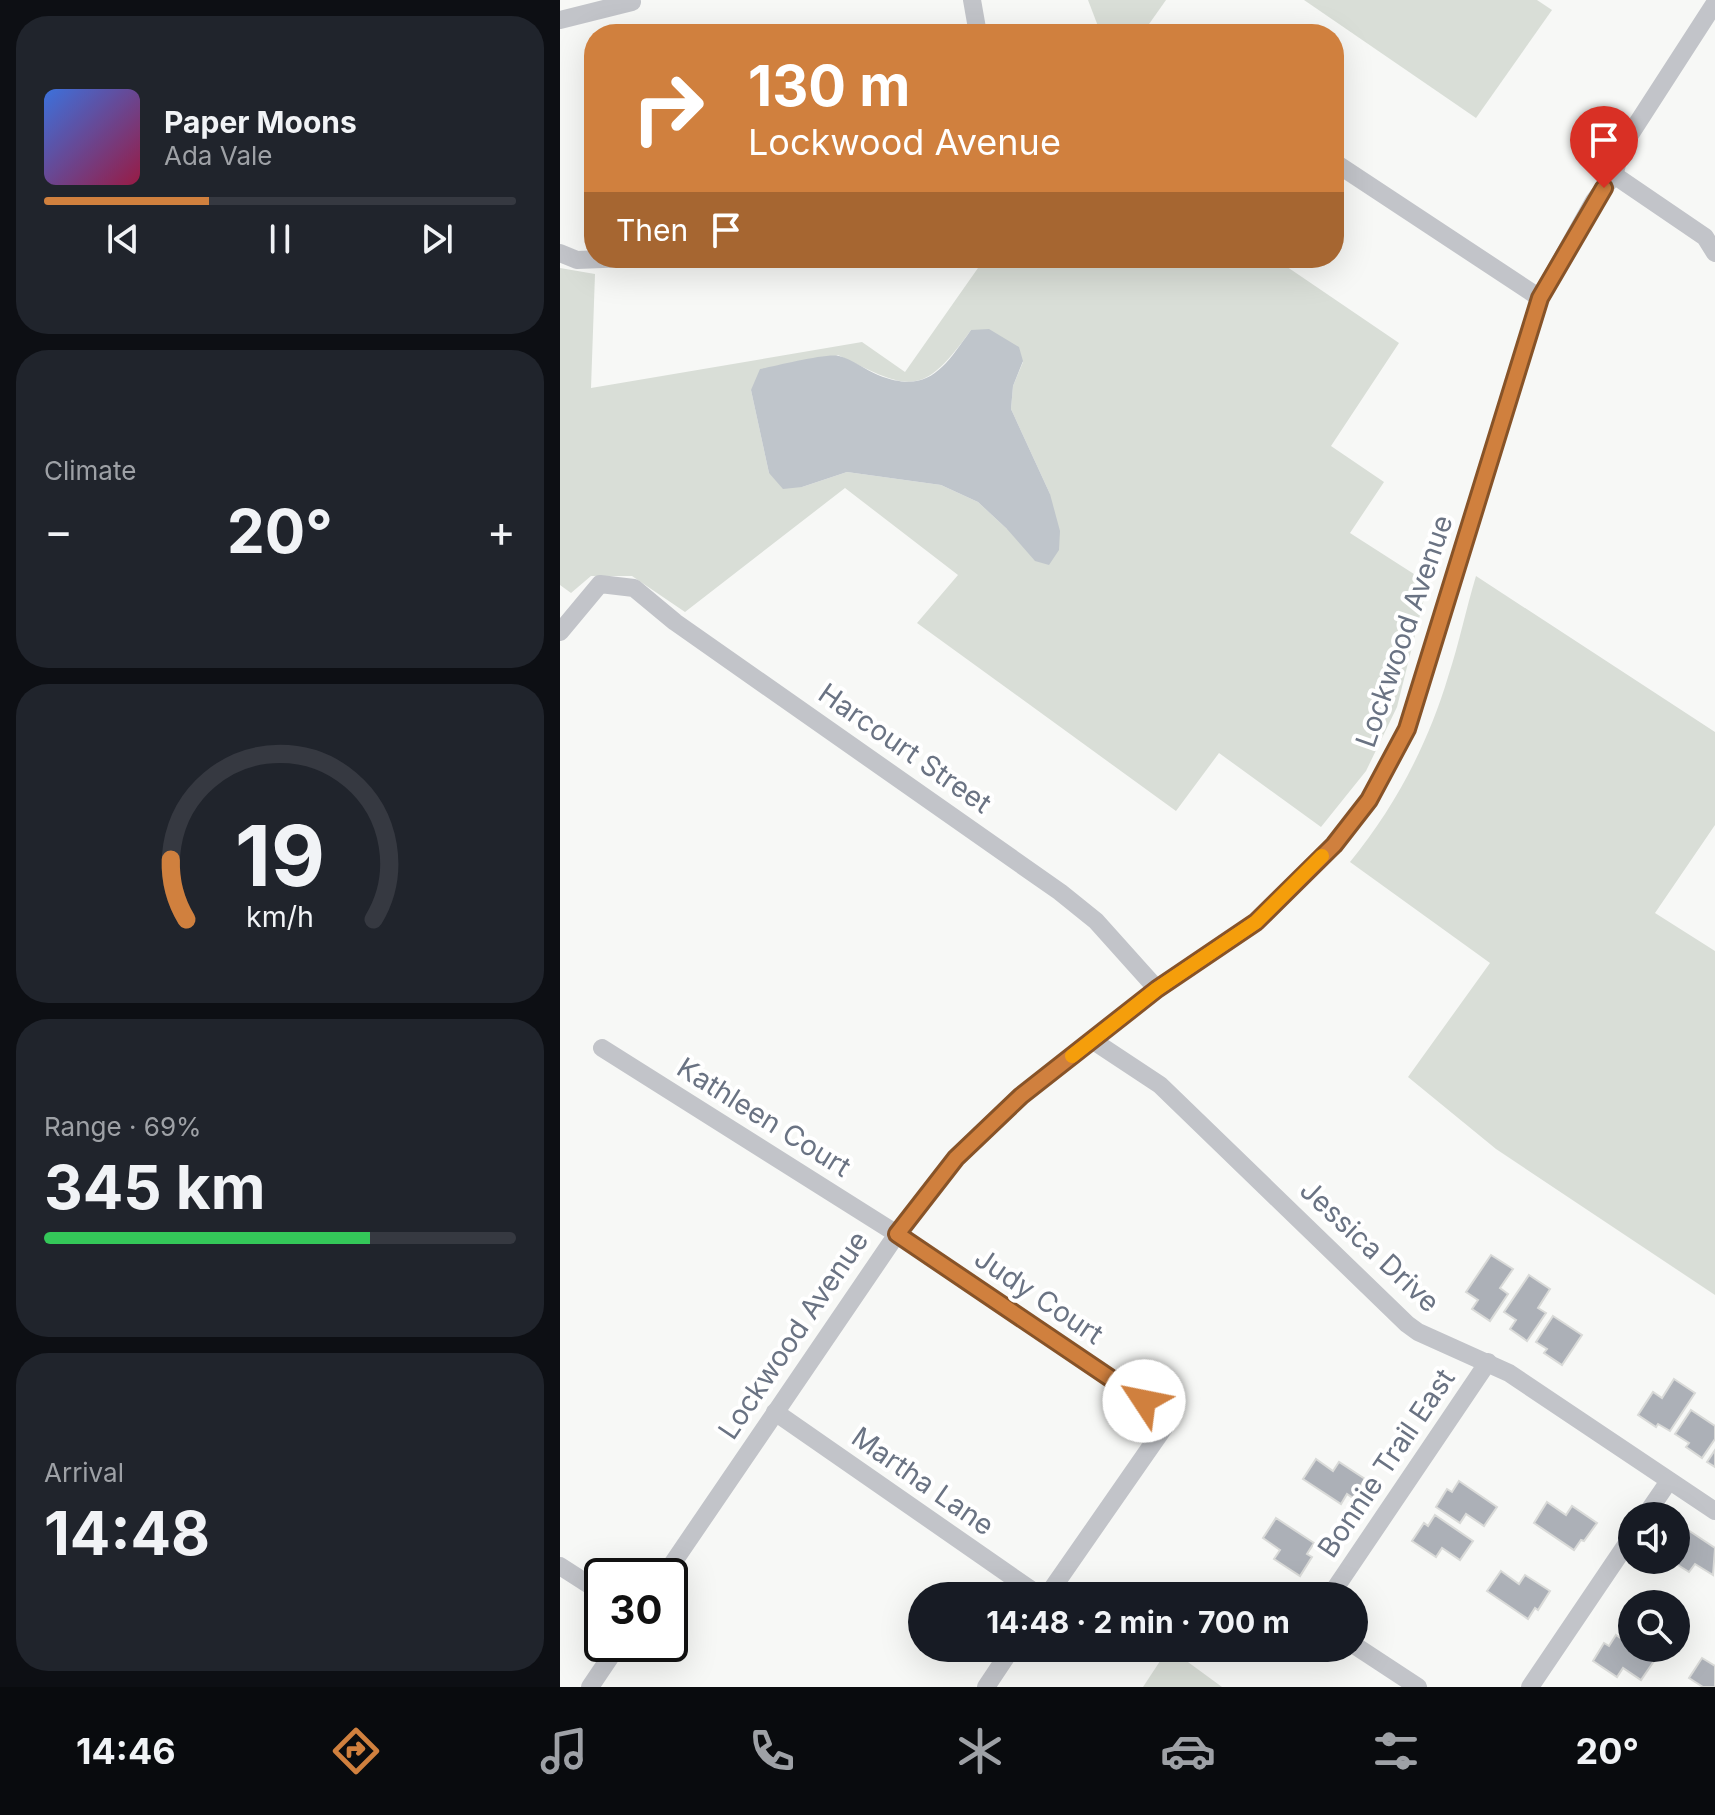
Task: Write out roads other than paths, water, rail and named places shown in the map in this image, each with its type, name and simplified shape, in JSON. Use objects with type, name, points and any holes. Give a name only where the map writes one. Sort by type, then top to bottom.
[{"type":"street","points":[[972,0],[976,24]]},
{"type":"street","points":[[560,20],[632,2]]},
{"type":"street","name":"Lockwood Avenue","points":[[676,1558],[897,1234],[956,1158],[1021,1096],[1092,1040],[1157,989],[1256,922],[1334,845],[1369,800],[1407,729],[1540,298],[1594,201],[1614,175],[1622,147],[1715,3]]},
{"type":"street","points":[[1344,169],[1540,298]]},
{"type":"street","points":[[1614,175],[1705,237],[1715,253]]},
{"type":"street","points":[[560,253],[584,260]]},
{"type":"street","name":"Harcourt Street","points":[[560,632],[600,584],[634,588],[675,622],[1060,892],[1096,921],[1157,989]]},
{"type":"street","name":"Jessica Drive","points":[[1092,1040],[1160,1085],[1407,1324],[1418,1332],[1509,1373],[1715,1511]]},
{"type":"street","name":"Kathleen Court","points":[[602,1048],[897,1234]]},
{"type":"street","name":"Judy Court","points":[[897,1234],[1170,1419],[1057,1582]]},
{"type":"street","name":"Bonnie Trail East","points":[[1339,1582],[1488,1362]]},
{"type":"street","name":"Martha Lane","points":[[775,1412],[1020,1582]]},
{"type":"street","points":[[1655,1502],[1669,1481]]},
{"type":"street","points":[[1530,1687],[1618,1557]]},
{"type":"street","points":[[560,1566],[584,1581]]},
{"type":"street","points":[[1368,1654],[1418,1687]]},
{"type":"street","points":[[590,1687],[607,1662]]},
{"type":"street","points":[[986,1687],[1003,1662]]}]
